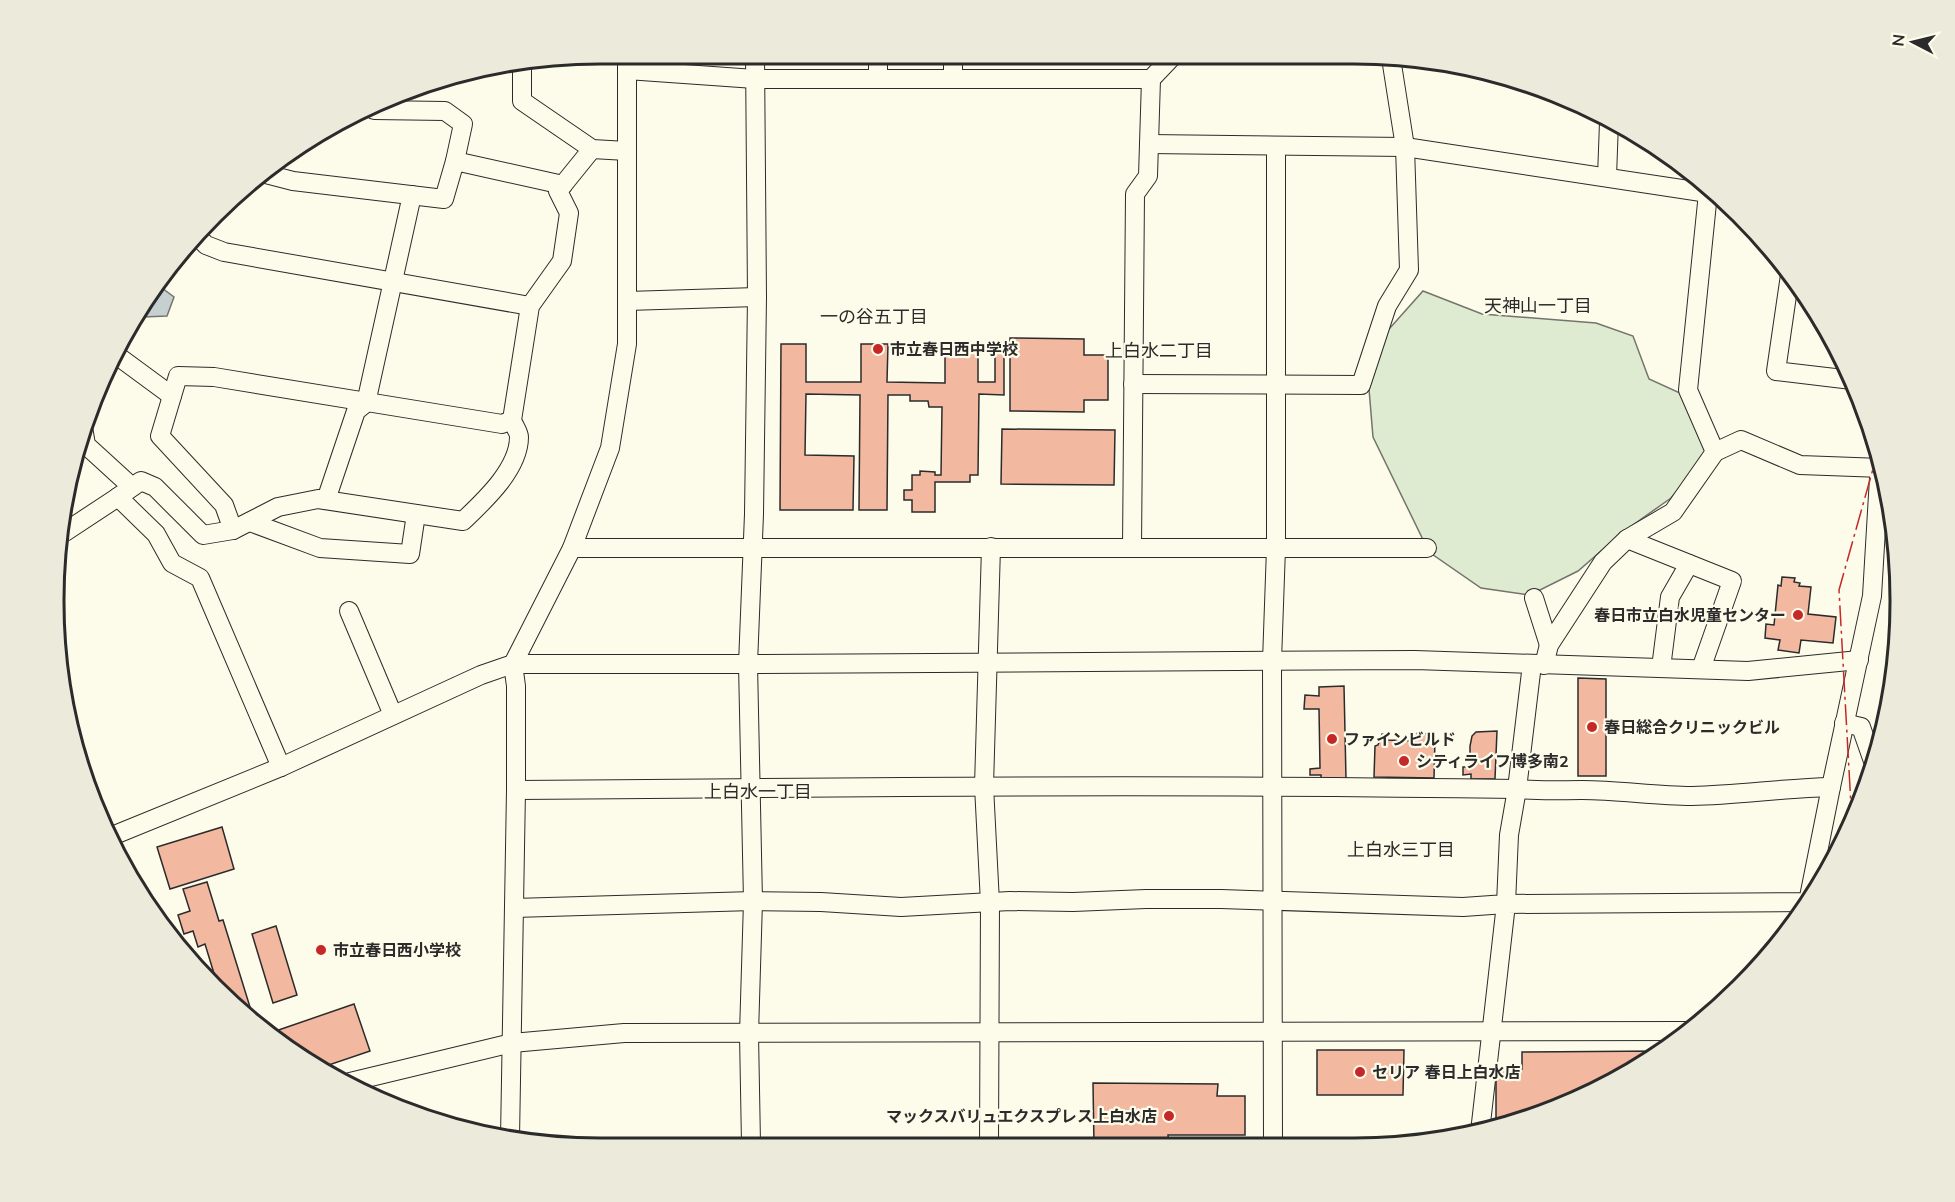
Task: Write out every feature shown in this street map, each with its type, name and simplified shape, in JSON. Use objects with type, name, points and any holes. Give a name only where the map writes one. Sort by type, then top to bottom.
[{"type":"street","points":[[510,1129],[516,790],[516,686],[513,664],[572,548],[610,448],[627,344],[627,64]]},
{"type":"street","points":[[642,64],[755,79],[1150,79]]},
{"type":"street","points":[[751,1138],[749,1034],[753,900],[748,664],[753,546],[757,297],[755,64]]},
{"type":"street","points":[[878,64],[878,78]]},
{"type":"street","points":[[953,64],[953,78]]},
{"type":"street","points":[[1132,548],[1135,194],[1148,176],[1150,79],[1165,64]]},
{"type":"street","points":[[1134,384],[1361,385],[1387,306],[1409,270],[1405,147],[1392,66]]},
{"type":"street","points":[[522,71],[522,101],[591,149],[627,151]]},
{"type":"street","points":[[273,176],[293,181],[444,199],[463,124],[445,111],[385,110]]},
{"type":"street","points":[[1607,177],[1610,130]]},
{"type":"street","points":[[1149,144],[1405,147],[1698,189]]},
{"type":"street","points":[[1273,1138],[1272,661],[1276,548],[1276,146]]},
{"type":"street","points":[[69,529],[141,481],[155,487],[203,535],[233,530],[278,507],[318,499],[463,521],[492,492],[516,458],[520,436],[512,420],[530,306],[561,261],[569,213],[558,191],[591,149]]},
{"type":"street","points":[[455,161],[563,185]]},
{"type":"street","points":[[326,500],[356,411],[366,403],[412,195]]},
{"type":"street","points":[[1710,200],[1688,390],[1715,452]]},
{"type":"street","points":[[203,242],[224,252],[394,284],[530,306]]},
{"type":"street","points":[[1788,286],[1776,371],[1842,379]]},
{"type":"street","points":[[627,301],[757,297]]},
{"type":"street","points":[[122,359],[172,396]]},
{"type":"street","points":[[233,530],[224,505],[160,436],[178,376],[214,377],[502,424],[512,420]]},
{"type":"street","points":[[1481,1122],[1506,904],[1509,835],[1538,665],[1549,645],[1603,562],[1628,539],[1673,512],[1715,452],[1741,440],[1800,465],[1873,466]]},
{"type":"street","points":[[88,445],[156,534],[172,563],[200,578],[281,767]]},
{"type":"street","points":[[1813,879],[1872,596],[1879,492]]},
{"type":"street","points":[[250,522],[320,548],[410,554],[416,514]]},
{"type":"street","points":[[1628,539],[1732,581],[1701,669]]},
{"type":"street","points":[[572,548],[753,546],[1427,548]]},
{"type":"street","points":[[989,1138],[990,903],[984,786],[991,547]]},
{"type":"street","points":[[1661,668],[1670,597],[1689,564]]},
{"type":"street","points":[[1534,597],[1549,645]]},
{"type":"street","points":[[349,611],[393,715]]},
{"type":"street","points":[[118,834],[281,767],[481,675],[513,664],[1415,660],[1748,671],[1859,660]]},
{"type":"street","points":[[1844,723],[1861,727],[1869,750]]},
{"type":"street","points":[[516,790],[1272,785],[1583,790],[1690,796],[1752,794],[1793,788],[1831,787]]},
{"type":"street","points":[[514,908],[753,900],[900,907],[1146,899],[1463,907],[1506,904],[1798,902]]},
{"type":"street","points":[[360,1080],[513,1043],[624,1033],[1675,1031]]},
{"type":"green space","points":[[1423,291],[1482,314],[1596,323],[1633,336],[1649,379],[1680,393],[1707,455],[1671,498],[1623,532],[1578,571],[1530,595],[1481,588],[1429,552],[1373,437],[1369,389],[1381,338]]},
{"type":"shaded area","points":[[164,290],[174,297],[167,316],[146,317]]},
{"type":"building","points":[[1010,338],[1084,339],[1084,355],[1108,355],[1108,400],[1084,400],[1084,412],[1010,411]]},
{"type":"building","points":[[781,344],[806,344],[806,382],[861,382],[861,344],[888,344],[887,382],[945,383],[945,345],[978,345],[978,382],[995,382],[995,346],[1004,346],[1004,395],[979,394],[978,475],[970,475],[970,482],[935,482],[935,512],[912,512],[912,500],[904,500],[904,490],[912,490],[912,475],[920,475],[920,471],[935,472],[935,475],[941,475],[942,407],[929,407],[928,401],[910,401],[910,395],[888,395],[887,510],[859,510],[860,395],[806,394],[805,455],[854,456],[853,510],[780,510]]},
{"type":"building","points":[[1002,429],[1115,430],[1114,485],[1001,484]]},
{"type":"building","name":"春日市立白水児童センター","points":[[1782,577],[1795,578],[1794,582],[1800,583],[1799,586],[1811,587],[1808,614],[1836,617],[1833,643],[1801,640],[1799,653],[1778,650],[1780,640],[1765,638],[1766,624],[1774,625],[1778,585],[1781,586]]},
{"type":"building","name":"春日総合クリニックビル","points":[[1578,678],[1606,679],[1606,776],[1578,776]]},
{"type":"building","name":"ファインビルド","points":[[1344,686],[1346,779],[1321,780],[1321,775],[1310,775],[1310,769],[1320,768],[1319,709],[1304,709],[1305,695],[1319,696],[1319,687]]},
{"type":"building","points":[[1497,731],[1495,779],[1471,779],[1471,774],[1463,775],[1463,767],[1470,767],[1472,736],[1476,732]]},
{"type":"building","name":"シティライフ博多南2","points":[[1417,733],[1428,734],[1428,739],[1435,739],[1434,778],[1374,777],[1375,746],[1378,745],[1382,734],[1388,735],[1387,740],[1415,741]]},
{"type":"building","points":[[222,827],[234,869],[170,889],[157,847]]},
{"type":"building","points":[[207,882],[219,921],[223,920],[250,1006],[213,971],[205,944],[198,947],[193,931],[184,934],[178,915],[190,911],[183,889]]},
{"type":"building","points":[[276,926],[297,995],[273,1003],[252,934]]},
{"type":"building","points":[[354,1004],[370,1051],[331,1064],[278,1030]]},
{"type":"building","name":"セリア 春日上白水店","points":[[1317,1050],[1404,1050],[1403,1095],[1317,1095]]},
{"type":"building","points":[[1646,1051],[1622,1066],[1559,1097],[1496,1118],[1496,1069],[1522,1069],[1522,1052]]},
{"type":"building","name":"マックスバリュエクスプレス上白水店","points":[[1093,1083],[1218,1084],[1217,1096],[1245,1096],[1245,1135],[1094,1138]]},
{"type":"power","points":[[1851,804],[1839,590],[1873,468]]},
{"type":"place","name":"市立春日西中学校","points":[[878,349]]},
{"type":"place","name":"春日市立白水児童センター","points":[[1798,615]]},
{"type":"place","name":"春日総合クリニックビル","points":[[1592,727]]},
{"type":"place","name":"ファインビルド","points":[[1332,739]]},
{"type":"place","name":"シティライフ博多南2","points":[[1404,761]]},
{"type":"place","name":"市立春日西小学校","points":[[321,950]]},
{"type":"place","name":"セリア 春日上白水店","points":[[1360,1072]]},
{"type":"place","name":"マックスバリュエクスプレス上白水店","points":[[1169,1116]]},
{"type":"district","name":"天神山一丁目","points":[[1538,305]]},
{"type":"district","name":"一の谷五丁目","points":[[874,316]]},
{"type":"district","name":"上白水二丁目","points":[[1159,350]]},
{"type":"district","name":"上白水一丁目","points":[[758,791]]},
{"type":"district","name":"上白水三丁目","points":[[1401,849]]}]
